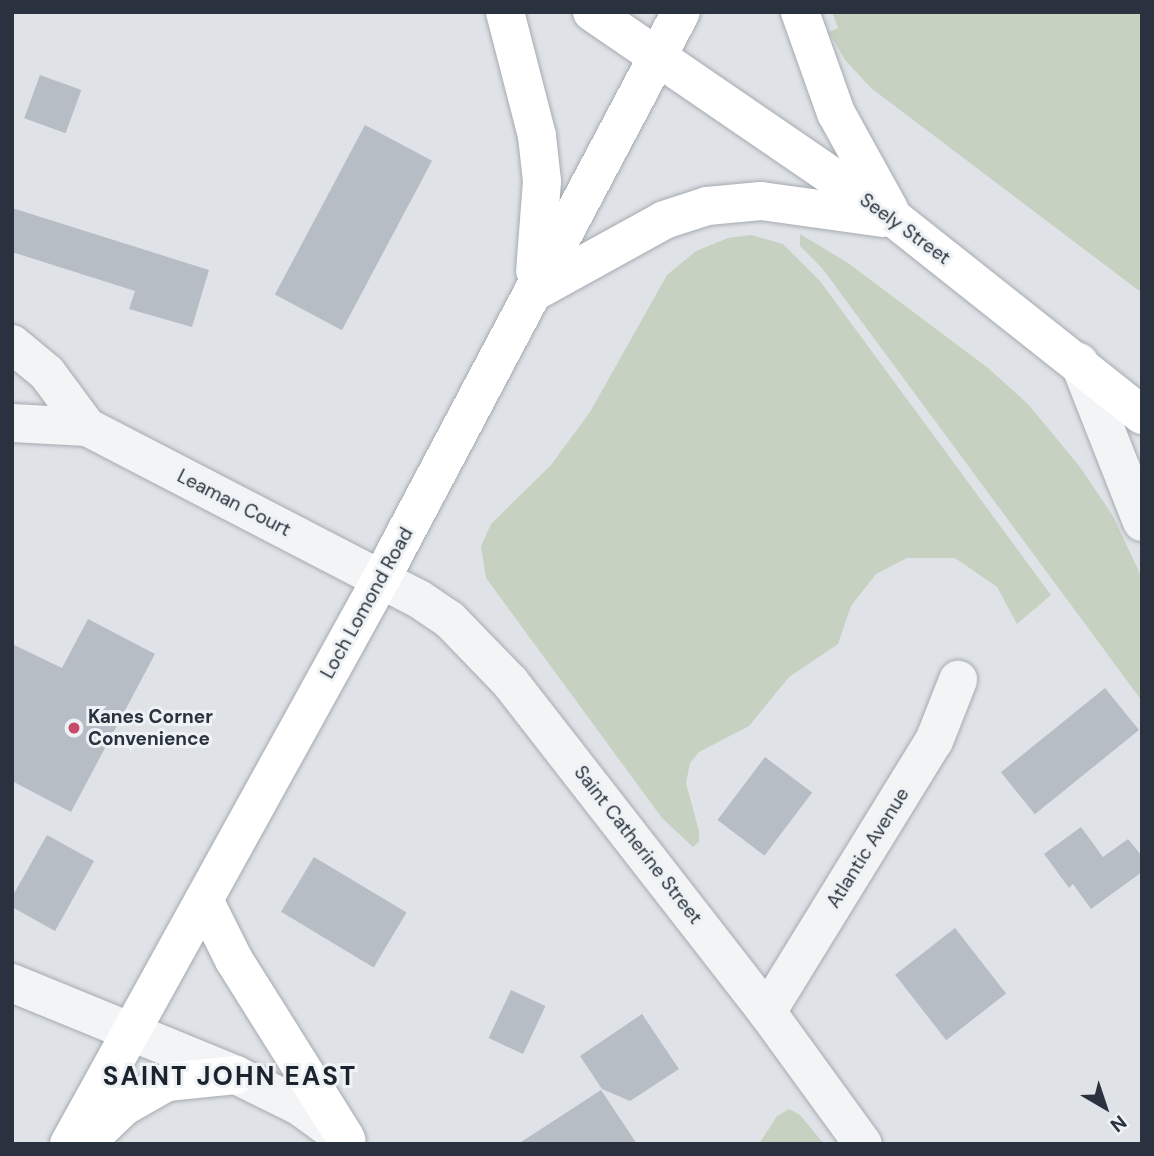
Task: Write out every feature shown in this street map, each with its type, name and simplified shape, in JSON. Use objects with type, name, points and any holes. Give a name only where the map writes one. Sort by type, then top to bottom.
[{"type":"main road","points":[[505,12],[526,81],[542,181],[532,293]]},
{"type":"main road","name":"Seely Street","points":[[592,12],[896,220],[1079,362],[1142,415]]},
{"type":"main road","name":"Loch Lomond Road","points":[[69,1144],[381,579],[681,12]]},
{"type":"main road","points":[[800,12],[836,113],[896,220]]},
{"type":"main road","points":[[532,293],[664,220],[707,206],[761,201],[896,220]]},
{"type":"main road","points":[[204,900],[234,960],[347,1140]]},
{"type":"main road","points":[[85,1144],[123,1107],[167,1082],[236,1075]]},
{"type":"street","name":"Leaman Court","points":[[12,344],[47,373],[87,427]]},
{"type":"street","points":[[1079,362],[1142,522]]},
{"type":"street","name":"Leaman Court","points":[[12,423],[87,427],[381,579]]},
{"type":"street","name":"Saint Catherine Street","points":[[381,579],[419,599],[477,644],[767,1012],[863,1144]]},
{"type":"street","name":"Atlantic Avenue","points":[[767,1012],[934,741],[958,680]]},
{"type":"street","points":[[12,983],[131,1029],[236,1075],[299,1106],[347,1140]]},
{"type":"green space","points":[[832,12],[1142,12],[1142,293],[871,88],[845,60],[829,32],[838,28]]},
{"type":"green space","points":[[800,234],[848,263],[988,368],[1028,404],[1080,467],[1113,516],[1142,578],[1142,701],[822,268],[800,246]]},
{"type":"green space","points":[[751,235],[783,244],[820,281],[1051,595],[1017,624],[997,587],[955,558],[907,558],[876,574],[851,606],[838,644],[789,677],[749,726],[699,752],[690,763],[686,783],[699,831],[699,842],[693,847],[662,818],[486,578],[481,546],[491,524],[551,465],[590,412],[667,275],[696,251],[728,238]]},
{"type":"green space","points":[[789,1109],[800,1115],[824,1144],[759,1144],[777,1116]]},
{"type":"building","points":[[40,75],[81,90],[66,133],[24,118]]},
{"type":"building","points":[[365,125],[432,161],[342,330],[275,295]]},
{"type":"building","points":[[12,208],[209,270],[192,327],[129,309],[135,291],[12,252]]},
{"type":"building","points":[[88,619],[155,654],[71,812],[12,781],[12,644],[62,668]]},
{"type":"building","points":[[1105,688],[1139,730],[1035,814],[1001,772]]},
{"type":"building","points":[[765,757],[812,793],[765,856],[717,820]]},
{"type":"building","points":[[1081,827],[1103,857],[1128,839],[1142,856],[1142,872],[1091,909],[1073,884],[1069,888],[1044,854]]},
{"type":"building","points":[[47,835],[94,861],[55,931],[12,907],[12,897]]},
{"type":"building","points":[[314,857],[407,913],[374,967],[281,912]]},
{"type":"building","points":[[955,928],[1006,993],[946,1040],[895,975]]},
{"type":"building","points":[[511,990],[545,1006],[523,1054],[489,1038]]},
{"type":"building","points":[[642,1014],[679,1069],[630,1101],[602,1089],[580,1056]]},
{"type":"building","points":[[601,1090],[637,1144],[518,1144]]},
{"type":"place","name":"Kanes Corner Convenience","points":[[74,728]]},
{"type":"district","name":"SAINT JOHN EAST","points":[[230,1077]]}]
